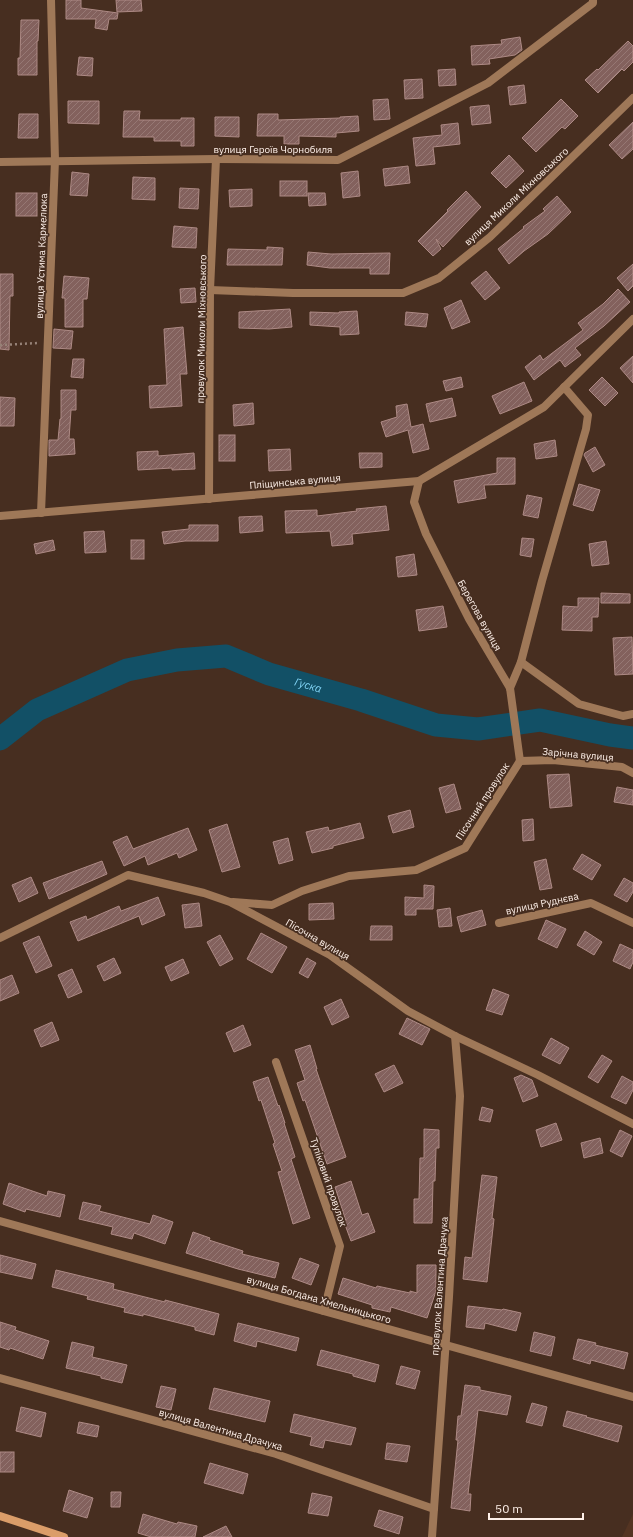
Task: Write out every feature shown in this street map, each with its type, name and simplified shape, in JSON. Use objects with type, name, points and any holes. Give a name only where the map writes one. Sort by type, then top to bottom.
[{"type":"main road","points":[[0,1516],[63,1537]]},
{"type":"street","name":"вулиця Устима Кармелюка","points":[[41,513],[55,160],[51,0]]},
{"type":"street","name":"вулиця Героїв Чорнобиля","points":[[0,162],[55,160],[216,159],[338,160],[488,83],[593,3],[593,0]]},
{"type":"street","name":"вулиця Миколи Міхновського","points":[[210,290],[293,293],[403,293],[439,278],[490,237],[633,98]]},
{"type":"street","name":"провулок Миколи Міхновського","points":[[209,499],[210,290],[216,159]]},
{"type":"street","name":"Пліщинська вулиця","points":[[0,516],[419,481],[544,407],[633,319]]},
{"type":"street","points":[[510,688],[521,662],[542,582],[586,429],[588,414],[564,387]]},
{"type":"street","name":"Берегова вулиця","points":[[419,481],[414,502],[426,534],[469,619],[510,688],[520,761]]},
{"type":"street","points":[[521,662],[579,704],[622,716],[633,714]]},
{"type":"street","name":"Зарічна вулиця","points":[[520,761],[560,761],[622,768],[633,773]]},
{"type":"street","name":"Пісочний провулок","points":[[230,902],[272,905],[302,891],[348,876],[416,870],[465,848],[520,761]]},
{"type":"street","name":"Пісочна вулиця","points":[[0,938],[128,875],[204,892],[230,902],[330,955],[408,1011],[455,1036],[538,1075],[633,1124]]},
{"type":"street","name":"вулиця Руднєва","points":[[499,923],[591,903],[633,922]]},
{"type":"street","name":"провулок Валентина Драчука","points":[[432,1537],[446,1345],[460,1096],[455,1036]]},
{"type":"street","name":"Тупіковий провулок","points":[[276,1062],[340,1246],[324,1311]]},
{"type":"street","name":"вулиця Богдана Хмельницького","points":[[0,1221],[633,1397]]},
{"type":"street","name":"вулиця Валентина Драчука","points":[[0,1378],[276,1454],[434,1509]]},
{"type":"path","points":[[0,345],[48,343]]},
{"type":"shaded area","points":[[633,1514],[633,1537],[622,1537]]},
{"type":"building","points":[[66,0],[81,0],[81,8],[118,13],[117,19],[109,19],[107,30],[95,28],[96,19],[66,19]]},
{"type":"building","points":[[116,0],[141,0],[142,11],[117,12]]},
{"type":"building","points":[[21,20],[39,20],[37,41],[37,75],[18,75]]},
{"type":"building","points":[[520,37],[522,50],[515,55],[489,59],[490,64],[472,65],[471,46],[502,44],[501,40]]},
{"type":"building","points":[[628,41],[633,46],[633,62],[624,71],[622,69],[598,93],[585,80],[597,69],[598,70]]},
{"type":"building","points":[[79,57],[93,58],[92,76],[77,75]]},
{"type":"building","points":[[455,69],[456,85],[439,86],[438,70]]},
{"type":"building","points":[[422,79],[423,98],[405,99],[404,80]]},
{"type":"building","points":[[524,85],[526,103],[510,105],[508,87]]},
{"type":"building","points":[[388,99],[390,119],[374,120],[373,100]]},
{"type":"building","points":[[561,99],[578,116],[565,129],[562,127],[536,152],[522,138]]},
{"type":"building","points":[[68,101],[99,101],[99,124],[68,123]]},
{"type":"building","points":[[489,105],[491,123],[472,125],[470,107]]},
{"type":"building","points":[[124,111],[140,111],[139,120],[181,120],[181,118],[194,118],[194,146],[181,146],[181,141],[154,141],[154,137],[123,137]]},
{"type":"building","points":[[19,114],[38,114],[38,138],[18,138]]},
{"type":"building","points":[[258,114],[278,114],[278,120],[358,116],[359,131],[336,133],[336,137],[299,136],[299,144],[284,144],[284,136],[257,136]]},
{"type":"building","points":[[215,117],[239,117],[239,137],[215,136]]},
{"type":"building","points":[[633,122],[633,149],[622,159],[609,145]]},
{"type":"building","points":[[458,123],[460,144],[433,147],[435,164],[416,166],[413,138],[442,135],[441,125]]},
{"type":"building","points":[[509,155],[524,171],[506,188],[491,173]]},
{"type":"building","points":[[408,166],[410,183],[385,186],[383,169]]},
{"type":"building","points":[[358,171],[360,196],[343,198],[341,173]]},
{"type":"building","points":[[72,172],[89,174],[87,196],[70,195]]},
{"type":"building","points":[[133,177],[155,178],[155,200],[132,199]]},
{"type":"building","points":[[280,181],[307,181],[307,196],[280,196]]},
{"type":"building","points":[[180,188],[199,189],[198,209],[179,208]]},
{"type":"building","points":[[252,189],[252,206],[230,207],[229,190]]},
{"type":"building","points":[[466,191],[481,207],[443,247],[436,239],[441,249],[433,256],[418,241]]},
{"type":"building","points":[[16,193],[37,193],[37,216],[16,216]]},
{"type":"building","points":[[308,193],[325,193],[326,205],[309,206]]},
{"type":"building","points":[[557,196],[571,212],[548,234],[509,264],[498,249],[524,228],[523,227],[545,211],[543,209]]},
{"type":"building","points":[[174,226],[197,228],[196,248],[172,247]]},
{"type":"building","points":[[267,247],[283,248],[282,265],[227,265],[228,249],[267,250]]},
{"type":"building","points":[[308,252],[331,254],[390,253],[389,274],[370,274],[370,268],[330,268],[307,265]]},
{"type":"building","points":[[633,264],[633,286],[628,291],[617,278]]},
{"type":"building","points":[[486,271],[500,288],[485,300],[471,283]]},
{"type":"building","points":[[0,274],[13,274],[13,296],[10,296],[9,350],[0,349]]},
{"type":"building","points":[[64,276],[89,278],[87,299],[83,299],[83,327],[65,327],[65,298],[62,298]]},
{"type":"building","points":[[195,288],[196,302],[181,303],[180,289]]},
{"type":"building","points":[[618,289],[630,302],[604,326],[575,348],[581,355],[565,367],[560,360],[534,380],[525,367],[540,355],[543,360],[583,330],[578,323],[603,304]]},
{"type":"building","points":[[461,300],[470,322],[452,329],[444,308]]},
{"type":"building","points":[[290,309],[292,327],[269,329],[239,328],[239,312]]},
{"type":"building","points":[[357,311],[359,334],[340,335],[340,327],[310,325],[310,312],[339,313]]},
{"type":"building","points":[[406,312],[428,314],[426,327],[405,325]]},
{"type":"building","points":[[183,327],[187,374],[180,374],[182,406],[150,408],[149,386],[167,385],[164,329]]},
{"type":"building","points":[[54,329],[73,331],[71,349],[53,348]]},
{"type":"building","points":[[633,356],[633,383],[620,368]]},
{"type":"building","points":[[73,359],[84,359],[83,378],[71,377]]},
{"type":"building","points":[[461,377],[463,387],[446,391],[443,381]]},
{"type":"building","points":[[602,377],[618,393],[605,406],[589,390]]},
{"type":"building","points":[[524,382],[532,401],[500,414],[492,396]]},
{"type":"building","points":[[61,390],[76,390],[76,410],[71,410],[69,439],[74,439],[75,454],[49,456],[49,440],[58,440],[61,419]]},
{"type":"building","points":[[0,397],[15,398],[14,426],[0,426]]},
{"type":"building","points":[[452,398],[456,416],[430,422],[426,404]]},
{"type":"building","points":[[253,403],[254,424],[234,426],[233,405]]},
{"type":"building","points":[[407,404],[411,427],[423,424],[429,449],[413,453],[408,430],[386,437],[381,422],[397,417],[396,406]]},
{"type":"building","points":[[219,435],[235,435],[235,461],[219,461]]},
{"type":"building","points":[[555,440],[557,456],[536,459],[534,444]]},
{"type":"building","points":[[595,447],[605,465],[593,472],[584,455]]},
{"type":"building","points":[[290,449],[291,470],[269,471],[268,450]]},
{"type":"building","points":[[158,451],[158,456],[194,453],[195,469],[172,470],[172,468],[138,470],[137,452]]},
{"type":"building","points":[[359,453],[382,453],[382,467],[360,468]]},
{"type":"building","points":[[497,458],[515,458],[515,484],[484,485],[486,498],[458,503],[454,481],[497,473]]},
{"type":"building","points":[[579,484],[600,490],[593,511],[573,505]]},
{"type":"building","points":[[527,495],[542,498],[538,518],[523,515]]},
{"type":"building","points":[[386,506],[389,530],[352,534],[353,544],[332,546],[330,531],[286,533],[285,511],[317,510],[317,516],[357,511],[356,509]]},
{"type":"building","points":[[262,516],[263,531],[240,533],[239,517]]},
{"type":"building","points":[[189,525],[218,525],[218,541],[185,541],[164,544],[162,532],[189,529]]},
{"type":"building","points":[[104,531],[106,552],[85,553],[84,532]]},
{"type":"building","points":[[522,538],[534,539],[531,557],[520,555]]},
{"type":"building","points":[[53,540],[55,550],[36,554],[34,544]]},
{"type":"building","points":[[131,540],[144,540],[144,559],[131,559]]},
{"type":"building","points":[[606,541],[609,564],[592,566],[589,544]]},
{"type":"building","points":[[414,554],[417,575],[398,577],[396,557]]},
{"type":"building","points":[[601,593],[630,594],[630,603],[601,603]]},
{"type":"building","points":[[578,598],[599,598],[598,617],[592,617],[592,631],[562,630],[563,606],[578,607]]},
{"type":"building","points":[[443,606],[447,627],[419,631],[416,610]]},
{"type":"building","points":[[632,637],[633,674],[615,675],[613,638]]},
{"type":"building","points":[[569,774],[572,806],[550,808],[547,775]]},
{"type":"building","points":[[454,784],[461,809],[446,813],[439,788]]},
{"type":"building","points":[[617,787],[633,790],[633,805],[614,802]]},
{"type":"building","points":[[410,810],[414,827],[393,833],[388,816]]},
{"type":"building","points":[[533,819],[534,840],[523,841],[522,820]]},
{"type":"building","points":[[360,823],[364,838],[312,853],[306,832],[328,827],[329,831]]},
{"type":"building","points":[[227,824],[240,867],[222,872],[209,830]]},
{"type":"building","points":[[188,828],[197,850],[179,858],[177,853],[148,865],[145,856],[124,866],[113,842],[127,836],[133,849]]},
{"type":"building","points":[[288,838],[293,860],[279,864],[273,842]]},
{"type":"building","points":[[582,854],[601,865],[592,880],[573,869]]},
{"type":"building","points":[[546,859],[552,888],[540,890],[534,862]]},
{"type":"building","points":[[102,861],[107,874],[49,899],[43,883]]},
{"type":"building","points":[[31,877],[38,893],[19,902],[12,885]]},
{"type":"building","points":[[624,878],[633,883],[633,892],[627,902],[614,895]]},
{"type":"building","points":[[424,885],[434,886],[433,909],[416,909],[416,915],[405,915],[405,897],[424,898]]},
{"type":"building","points":[[158,897],[165,915],[142,925],[139,916],[78,941],[70,922],[86,916],[87,920],[119,906],[121,911]]},
{"type":"building","points":[[199,903],[202,926],[185,928],[182,905]]},
{"type":"building","points":[[333,903],[334,919],[309,920],[309,904]]},
{"type":"building","points":[[450,908],[452,926],[439,927],[437,910]]},
{"type":"building","points":[[482,910],[486,925],[461,932],[457,917]]},
{"type":"building","points":[[546,920],[566,929],[557,948],[538,939]]},
{"type":"building","points":[[371,926],[392,926],[392,940],[370,940]]},
{"type":"building","points":[[585,931],[602,942],[594,955],[577,945]]},
{"type":"building","points":[[261,933],[287,947],[272,973],[247,959]]},
{"type":"building","points":[[220,935],[233,959],[220,966],[207,942]]},
{"type":"building","points":[[39,936],[52,966],[36,973],[23,943]]},
{"type":"building","points":[[620,944],[633,950],[633,962],[630,969],[613,961]]},
{"type":"building","points":[[114,958],[121,973],[104,981],[97,966]]},
{"type":"building","points":[[307,958],[316,963],[308,978],[299,973]]},
{"type":"building","points":[[183,959],[189,973],[171,981],[165,967]]},
{"type":"building","points":[[72,969],[82,992],[68,998],[58,975]]},
{"type":"building","points":[[12,975],[19,993],[0,1001],[0,980]]},
{"type":"building","points":[[493,989],[509,995],[502,1015],[486,1010]]},
{"type":"building","points":[[341,999],[349,1017],[332,1025],[324,1007]]},
{"type":"building","points":[[407,1018],[430,1029],[422,1045],[399,1034]]},
{"type":"building","points":[[52,1022],[59,1040],[41,1047],[34,1030]]},
{"type":"building","points":[[243,1025],[251,1045],[234,1052],[226,1033]]},
{"type":"building","points":[[551,1038],[569,1048],[560,1064],[542,1055]]},
{"type":"building","points":[[310,1045],[316,1069],[346,1157],[327,1164],[305,1100],[303,1101],[297,1083],[305,1080],[295,1050]]},
{"type":"building","points":[[602,1055],[612,1061],[598,1083],[588,1077]]},
{"type":"building","points":[[394,1065],[403,1083],[384,1092],[375,1074]]},
{"type":"building","points":[[521,1075],[532,1080],[538,1096],[523,1102],[514,1078]]},
{"type":"building","points":[[622,1076],[633,1082],[633,1090],[626,1104],[611,1097]]},
{"type":"building","points":[[268,1077],[285,1123],[295,1157],[291,1159],[310,1218],[293,1224],[278,1172],[282,1171],[273,1144],[275,1143],[261,1100],[259,1101],[253,1082]]},
{"type":"building","points":[[482,1107],[493,1110],[490,1122],[479,1120]]},
{"type":"building","points":[[556,1123],[562,1140],[541,1147],[536,1130]]},
{"type":"building","points":[[424,1129],[439,1130],[439,1148],[436,1148],[435,1181],[433,1181],[432,1223],[414,1223],[414,1199],[419,1199],[420,1158],[424,1158]]},
{"type":"building","points":[[620,1130],[632,1136],[622,1157],[610,1151]]},
{"type":"building","points":[[600,1138],[603,1153],[584,1158],[581,1143]]},
{"type":"building","points":[[482,1175],[497,1177],[487,1282],[463,1279],[465,1257],[472,1258]]},
{"type":"building","points":[[351,1181],[362,1215],[368,1213],[375,1232],[351,1241],[344,1222],[346,1221],[335,1187]]},
{"type":"building","points":[[9,1183],[47,1196],[48,1191],[65,1195],[60,1217],[26,1209],[25,1212],[3,1204]]},
{"type":"building","points":[[83,1202],[101,1206],[99,1211],[150,1224],[153,1215],[173,1222],[165,1244],[134,1233],[132,1239],[111,1234],[113,1227],[79,1219]]},
{"type":"building","points":[[193,1232],[210,1238],[209,1240],[243,1251],[242,1254],[279,1263],[275,1278],[238,1269],[186,1253]]},
{"type":"building","points":[[0,1255],[36,1264],[32,1279],[0,1272]]},
{"type":"building","points":[[300,1258],[319,1265],[311,1285],[292,1278]]},
{"type":"building","points":[[417,1265],[436,1265],[436,1291],[427,1318],[391,1307],[390,1312],[372,1308],[372,1305],[338,1294],[343,1278],[376,1288],[377,1286],[410,1293],[410,1291],[417,1293]]},
{"type":"building","points":[[56,1270],[114,1284],[113,1289],[165,1302],[165,1300],[219,1314],[214,1335],[195,1330],[195,1327],[143,1314],[143,1316],[124,1312],[125,1308],[87,1299],[88,1296],[52,1287]]},
{"type":"building","points":[[468,1306],[503,1309],[521,1313],[516,1331],[485,1323],[484,1329],[466,1327]]},
{"type":"building","points":[[0,1322],[16,1327],[15,1330],[49,1341],[43,1359],[10,1348],[9,1350],[0,1347]]},
{"type":"building","points":[[238,1323],[299,1338],[296,1351],[257,1341],[256,1347],[234,1341]]},
{"type":"building","points":[[534,1332],[555,1337],[551,1356],[530,1351]]},
{"type":"building","points":[[578,1339],[628,1353],[624,1369],[591,1360],[590,1364],[573,1359]]},
{"type":"building","points":[[72,1342],[94,1347],[92,1357],[127,1365],[122,1383],[101,1378],[101,1376],[66,1368]]},
{"type":"building","points":[[321,1350],[379,1365],[375,1382],[353,1376],[353,1374],[317,1365]]},
{"type":"building","points":[[401,1366],[420,1371],[415,1389],[396,1384]]},
{"type":"building","points":[[465,1385],[480,1387],[480,1390],[511,1396],[507,1415],[478,1410],[468,1494],[471,1494],[470,1511],[451,1508],[458,1440],[456,1440],[458,1416],[461,1416]]},
{"type":"building","points":[[161,1386],[176,1389],[171,1410],[156,1407]]},
{"type":"building","points":[[214,1388],[270,1401],[265,1422],[209,1409]]},
{"type":"building","points":[[532,1403],[547,1407],[542,1426],[526,1422]]},
{"type":"building","points":[[21,1407],[46,1413],[41,1437],[16,1431]]},
{"type":"building","points":[[567,1411],[622,1426],[618,1442],[563,1426]]},
{"type":"building","points":[[294,1414],[356,1428],[351,1445],[325,1440],[323,1448],[310,1445],[312,1437],[290,1432]]},
{"type":"building","points":[[79,1422],[99,1426],[97,1437],[77,1433]]},
{"type":"building","points":[[387,1443],[410,1446],[407,1462],[385,1459]]},
{"type":"building","points":[[0,1452],[14,1452],[14,1472],[0,1472]]},
{"type":"building","points":[[210,1463],[248,1474],[243,1494],[204,1483]]},
{"type":"building","points":[[69,1490],[93,1498],[87,1518],[63,1511]]},
{"type":"building","points":[[111,1492],[121,1492],[120,1507],[111,1507]]},
{"type":"building","points":[[312,1493],[332,1497],[328,1516],[308,1513]]},
{"type":"building","points":[[379,1510],[403,1517],[399,1534],[374,1526]]},
{"type":"building","points":[[143,1514],[177,1524],[178,1522],[197,1526],[195,1537],[151,1537],[138,1533]]},
{"type":"building","points":[[226,1526],[232,1537],[203,1537]]},
{"type":"waterway","name":"Гуска","points":[[0,739],[37,710],[127,670],[177,660],[226,656],[269,674],[361,700],[436,725],[478,729],[540,720],[610,735],[633,738]]}]
